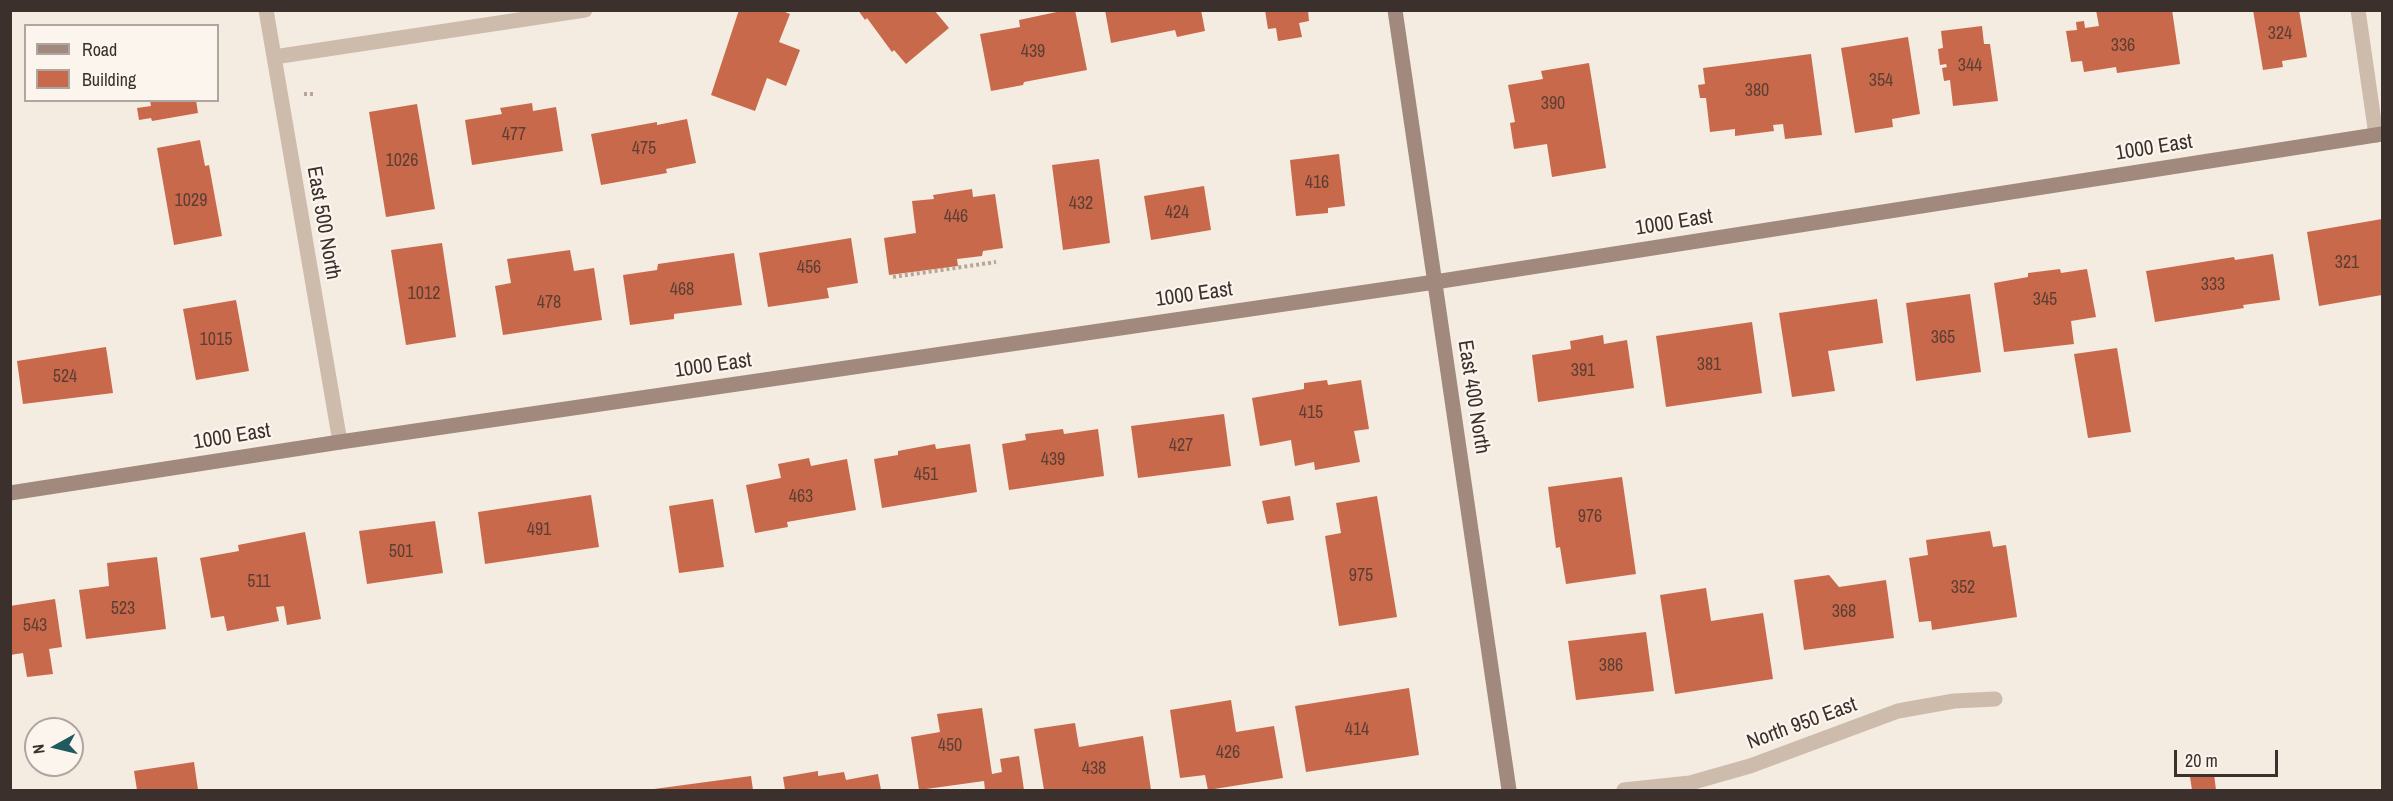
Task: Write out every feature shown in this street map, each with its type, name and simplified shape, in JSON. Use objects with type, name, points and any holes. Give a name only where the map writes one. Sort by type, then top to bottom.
[{"type":"street","name":"East 500 North","points":[[266,10],[340,442]]},
{"type":"street","points":[[274,57],[585,10]]},
{"type":"street","name":"East 400 North","points":[[1395,10],[1509,790]]},
{"type":"street","points":[[2358,10],[2379,134]]},
{"type":"street","name":"1000 East","points":[[10,493],[340,442],[1434,282],[2379,134]]},
{"type":"street","name":"North 950 East","points":[[1624,790],[1690,783],[1750,766],[1898,711],[1954,701],[1995,699]]},
{"type":"path","points":[[893,277],[996,262]]},
{"type":"building","points":[[739,10],[780,10],[790,14],[779,42],[800,50],[786,86],[767,78],[755,111],[711,95]]},
{"type":"building","points":[[858,10],[934,10],[949,28],[906,64],[894,50],[892,52],[867,18],[865,20]]},
{"type":"building","points":[[1075,10],[1087,70],[991,91],[980,34],[1020,27],[1019,20]]},
{"type":"building","points":[[1105,10],[1201,10],[1205,31],[1177,37],[1175,30],[1111,43]]},
{"type":"building","points":[[1265,10],[1308,10],[1309,21],[1299,23],[1302,37],[1278,41],[1276,28],[1268,29]]},
{"type":"building","points":[[2096,10],[2172,10],[2180,64],[2117,73],[2116,67],[2084,72],[2082,61],[2071,62],[2066,31],[2077,30],[2076,22],[2084,21],[2085,28],[2099,26]]},
{"type":"building","points":[[2253,10],[2299,10],[2307,57],[2282,61],[2283,67],[2263,70]]},
{"type":"building","points":[[1982,26],[1984,44],[1990,44],[1998,101],[1953,106],[1950,80],[1944,81],[1942,68],[1947,67],[1946,64],[1940,65],[1938,49],[1943,48],[1941,31]]},
{"type":"building","points":[[1908,37],[1920,114],[1892,119],[1893,127],[1855,133],[1841,48]]},
{"type":"building","points":[[1811,54],[1822,135],[1785,139],[1783,124],[1773,125],[1774,131],[1735,136],[1735,129],[1710,132],[1706,98],[1700,98],[1698,85],[1705,84],[1703,68]]},
{"type":"building","points":[[1589,63],[1606,168],[1552,177],[1547,144],[1514,149],[1510,123],[1515,122],[1508,85],[1543,79],[1541,71]]},
{"type":"building","points":[[150,102],[196,102],[198,113],[152,121],[151,118],[139,120],[137,108],[151,106]]},
{"type":"building","points":[[532,103],[533,111],[556,107],[563,151],[472,165],[465,120],[502,114],[500,108]]},
{"type":"building","points":[[417,104],[435,209],[386,217],[369,112]]},
{"type":"building","points":[[687,119],[696,163],[666,169],[667,173],[601,185],[591,134]]},
{"type":"building","points":[[200,140],[205,166],[209,165],[222,236],[174,245],[157,148]]},
{"type":"building","points":[[1339,154],[1345,206],[1328,208],[1328,213],[1296,216],[1290,160]]},
{"type":"building","points":[[1099,159],[1110,243],[1063,250],[1052,165]]},
{"type":"building","points":[[1204,186],[1211,230],[1151,240],[1144,196]]},
{"type":"building","points":[[972,189],[973,197],[995,194],[1003,248],[983,251],[982,256],[957,259],[958,266],[889,275],[884,238],[916,233],[912,201],[934,199],[933,195]]},
{"type":"building","points":[[2382,219],[2382,295],[2319,306],[2307,232]]},
{"type":"building","points":[[851,238],[858,283],[827,288],[829,298],[768,307],[759,253]]},
{"type":"building","points":[[442,243],[456,337],[406,345],[391,250]]},
{"type":"building","points":[[570,250],[574,271],[594,268],[602,320],[503,335],[495,286],[511,283],[507,259]]},
{"type":"building","points":[[734,253],[742,305],[674,314],[674,319],[630,325],[623,275],[657,270],[658,264]]},
{"type":"building","points":[[2273,254],[2280,300],[2155,322],[2146,271],[2234,257],[2235,260]]},
{"type":"building","points":[[2060,269],[2061,273],[2087,269],[2096,317],[2071,321],[2074,344],[2004,352],[1994,283],[2028,277],[2028,273]]},
{"type":"building","points":[[1970,294],[1981,372],[1916,381],[1906,303]]},
{"type":"building","points":[[1877,299],[1883,343],[1828,351],[1835,391],[1792,397],[1779,313]]},
{"type":"building","points":[[236,300],[249,371],[196,380],[183,309]]},
{"type":"building","points":[[1752,322],[1762,393],[1666,407],[1656,336]]},
{"type":"building","points":[[1603,335],[1604,344],[1627,340],[1634,388],[1538,402],[1532,355],[1571,349],[1570,341]]},
{"type":"building","points":[[106,347],[113,393],[23,404],[17,361]]},
{"type":"building","points":[[2117,348],[2131,432],[2088,438],[2074,354]]},
{"type":"building","points":[[1327,380],[1328,385],[1361,380],[1369,429],[1354,431],[1360,462],[1315,470],[1314,462],[1295,466],[1291,440],[1260,446],[1252,398],[1304,389],[1304,383]]},
{"type":"building","points":[[1224,414],[1231,466],[1138,478],[1131,426]]},
{"type":"building","points":[[1063,429],[1064,434],[1098,429],[1104,476],[1009,490],[1002,444],[1026,440],[1025,434]]},
{"type":"building","points":[[935,444],[936,449],[970,444],[977,492],[882,508],[874,459],[898,455],[898,451]]},
{"type":"building","points":[[809,458],[811,466],[847,459],[856,510],[787,522],[788,527],[755,533],[746,485],[781,478],[778,464]]},
{"type":"building","points":[[1622,477],[1636,574],[1566,584],[1560,547],[1556,548],[1548,487]]},
{"type":"building","points":[[591,495],[599,547],[485,564],[478,512]]},
{"type":"building","points":[[1290,496],[1294,520],[1267,524],[1262,501]]},
{"type":"building","points":[[1377,496],[1397,617],[1339,626],[1325,536],[1341,533],[1336,503]]},
{"type":"building","points":[[713,499],[724,567],[679,573],[669,506]]},
{"type":"building","points":[[435,521],[443,573],[367,584],[359,531]]},
{"type":"building","points":[[1990,531],[1993,547],[2006,545],[2017,617],[1932,630],[1931,621],[1919,622],[1909,558],[1928,555],[1926,540]]},
{"type":"building","points":[[305,532],[321,619],[287,625],[284,606],[276,607],[279,621],[227,631],[224,616],[211,618],[200,558],[239,551],[238,545]]},
{"type":"building","points":[[157,557],[166,629],[86,639],[79,590],[109,586],[107,563]]},
{"type":"building","points":[[1829,575],[1839,587],[1886,580],[1894,638],[1804,650],[1794,580]]},
{"type":"building","points":[[1706,588],[1711,621],[1763,613],[1773,679],[1675,694],[1660,595]]},
{"type":"building","points":[[55,599],[62,647],[49,649],[53,674],[27,677],[23,653],[10,655],[10,606]]},
{"type":"building","points":[[1646,632],[1654,691],[1576,700],[1568,641]]},
{"type":"building","points":[[1409,688],[1419,755],[1306,772],[1295,706]]},
{"type":"building","points":[[1231,700],[1236,732],[1274,726],[1283,778],[1208,790],[1205,775],[1180,778],[1170,710]]},
{"type":"building","points":[[982,708],[992,774],[1002,772],[1000,759],[1019,756],[1024,790],[985,790],[984,781],[919,790],[911,737],[940,732],[937,714]]},
{"type":"building","points":[[1075,723],[1079,747],[1143,736],[1151,790],[1044,790],[1034,729]]},
{"type":"building","points":[[194,762],[198,790],[137,790],[134,771]]},
{"type":"building","points":[[818,771],[818,776],[844,772],[846,780],[878,774],[881,790],[785,790],[783,777]]},
{"type":"building","points":[[2214,774],[2216,790],[2192,790],[2190,777]]},
{"type":"building","points":[[751,776],[753,790],[654,790],[654,789]]}]
